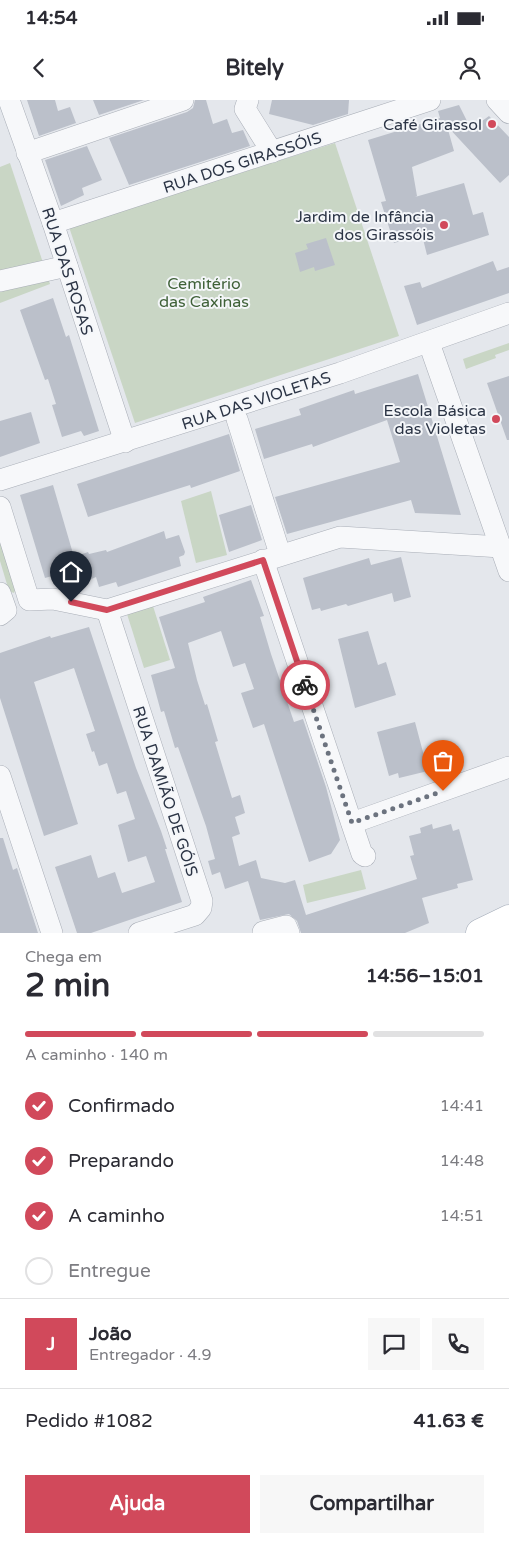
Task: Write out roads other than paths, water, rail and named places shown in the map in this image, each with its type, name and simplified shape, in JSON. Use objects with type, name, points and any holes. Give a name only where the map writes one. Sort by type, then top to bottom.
[{"type":"main road","points":[[480,933],[509,919]]},
{"type":"street","name":"RUA DAS ROSAS","points":[[9,100],[53,223],[125,442]]},
{"type":"street","points":[[27,153],[184,100]]},
{"type":"street","name":"RUA DOS GIRASSÓIS","points":[[53,223],[272,152],[408,104],[430,100]]},
{"type":"street","points":[[497,100],[509,113]]},
{"type":"street","points":[[243,103],[272,152]]},
{"type":"street","points":[[0,281],[67,266]]},
{"type":"street","name":"RUA DAS VIOLETAS","points":[[0,480],[125,442],[430,343],[509,314]]},
{"type":"street","points":[[430,343],[509,571]]},
{"type":"street","points":[[237,419],[272,557],[352,823],[362,854],[365,856]]},
{"type":"street","points":[[0,507],[29,600]]},
{"type":"street","points":[[2,606],[29,600],[53,599],[107,610],[340,537],[501,547]]},
{"type":"street","name":"RUA DAMIÃO DE GÓIS","points":[[107,610],[202,901],[201,908],[194,914],[139,933]]},
{"type":"street","points":[[352,823],[509,767]]},
{"type":"street","points":[[0,776],[52,933]]},
{"type":"street","points":[[263,932],[286,926],[289,933]]},
{"type":"place","name":"Café Girassol","points":[[492,124]]},
{"type":"place","name":"Jardim de Infância dos Girassóis","points":[[444,225]]},
{"type":"place","name":"Escola Básica das Violetas","points":[[496,419]]},
{"type":"park label","name":"Cemitério das Caxinas","points":[[204,292]]}]
